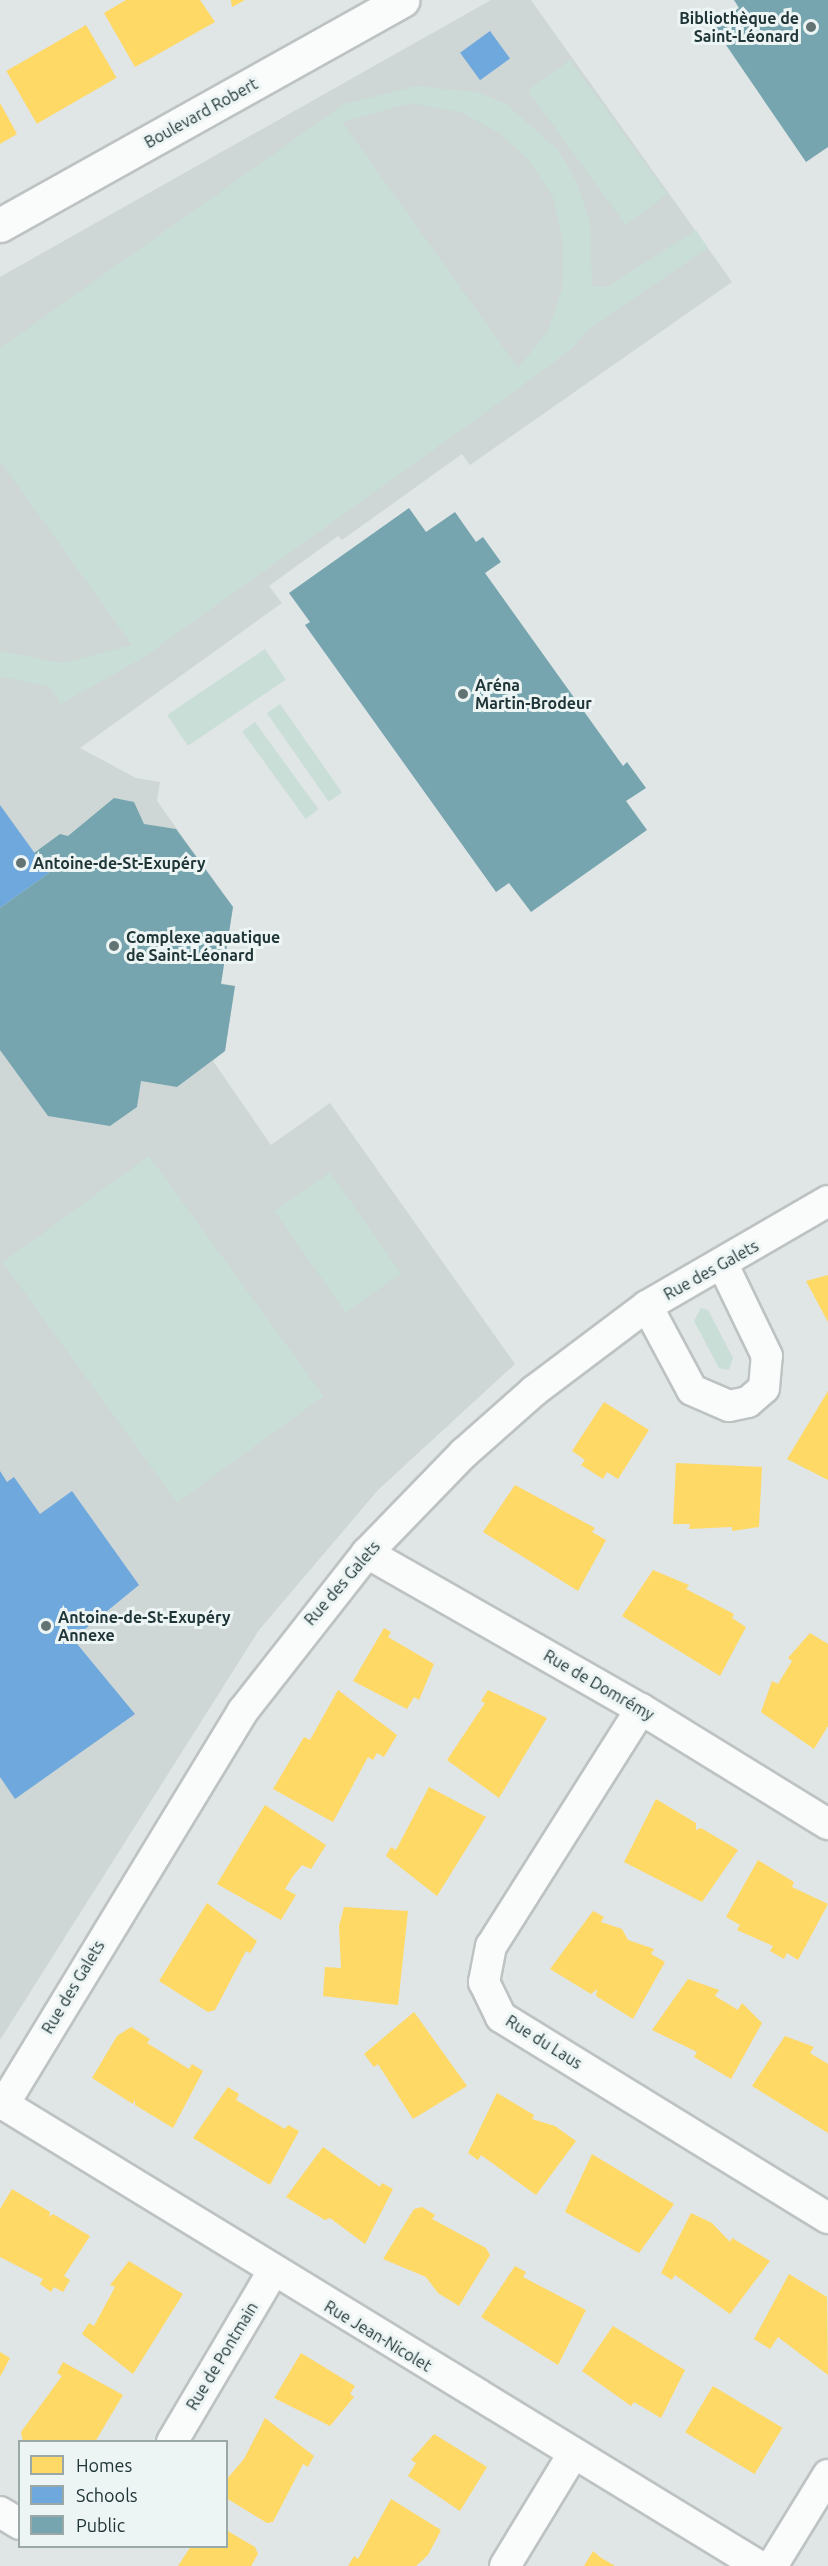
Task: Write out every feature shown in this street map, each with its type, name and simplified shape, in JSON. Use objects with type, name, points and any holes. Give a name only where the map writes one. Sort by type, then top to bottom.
[{"type":"street","name":"Boulevard Robert","points":[[0,225],[402,0]]},
{"type":"street","name":"Rue des Galets","points":[[2,2103],[243,1711],[366,1553],[482,1437],[647,1306],[828,1201]]},
{"type":"street","points":[[647,1306],[692,1390],[729,1406],[748,1402],[765,1388],[767,1356],[722,1263]]},
{"type":"street","name":"Rue de Domrémy","points":[[366,1553],[641,1709],[828,1824]]},
{"type":"street","name":"Rue du Laus","points":[[641,1709],[491,1946],[484,1982],[501,2017],[828,2218]]},
{"type":"street","name":"Rue Jean-Nicolet","points":[[2,2103],[273,2271],[759,2566]]},
{"type":"street","name":"Rue de Pontmain","points":[[173,2440],[273,2271]]},
{"type":"street","points":[[505,2566],[573,2454]]},
{"type":"street","points":[[772,2566],[828,2475]]},
{"type":"street","points":[[0,2512],[18,2523]]},
{"type":"shaded area","points":[[491,0],[531,0],[732,282],[470,465],[462,454],[342,540],[338,536],[269,586],[282,603],[80,748],[136,778],[160,782],[157,801],[233,907],[221,983],[235,986],[225,1051],[213,1061],[271,1145],[330,1103],[515,1364],[378,1490],[259,1630],[0,2040],[0,277]]},
{"type":"green space","points":[[570,60],[668,194],[626,225],[528,91]]},
{"type":"green space","points":[[416,86],[476,92],[505,103],[557,149],[577,182],[590,221],[592,286],[607,287],[696,230],[708,248],[591,327],[570,350],[485,413],[144,657],[61,704],[49,686],[0,677],[0,651],[63,663],[132,645],[0,461],[0,348],[344,104]],"holes":[[[411,103],[463,113],[499,133],[528,159],[553,197],[563,241],[562,289],[548,331],[518,368],[342,122]]]},
{"type":"green space","points":[[265,649],[286,680],[188,746],[167,715]]},
{"type":"green space","points":[[280,704],[342,792],[329,802],[267,713]]},
{"type":"green space","points":[[255,722],[318,809],[306,819],[242,731]]},
{"type":"green space","points":[[149,1156],[324,1396],[177,1503],[3,1262]]},
{"type":"green space","points":[[330,1172],[401,1274],[345,1313],[274,1211]]},
{"type":"green space","points":[[701,1308],[708,1310],[733,1358],[729,1370],[719,1368],[694,1321]]},
{"type":"building: Homes","points":[[126,0],[200,0],[215,22],[135,67],[104,13]]},
{"type":"building: Homes","points":[[231,0],[245,0],[232,7]]},
{"type":"building: Homes","points":[[86,25],[117,78],[37,124],[6,71]]},
{"type":"building: Homes","points":[[0,103],[17,134],[0,144]]},
{"type":"building: Homes","points":[[828,1275],[828,1322],[806,1281]]},
{"type":"building: Homes","points":[[828,1391],[828,1480],[787,1459]]},
{"type":"building: Homes","points":[[604,1402],[649,1430],[618,1479],[607,1472],[603,1479],[581,1465],[585,1460],[572,1451]]},
{"type":"building: Homes","points":[[676,1463],[762,1467],[759,1527],[732,1531],[732,1527],[689,1529],[690,1524],[673,1524]]},
{"type":"building: Homes","points":[[515,1485],[595,1528],[592,1532],[606,1540],[578,1591],[483,1532]]},
{"type":"building: Homes","points":[[653,1570],[689,1585],[686,1589],[734,1614],[732,1618],[746,1627],[720,1676],[622,1616]]},
{"type":"building: Homes","points":[[384,1628],[391,1632],[388,1637],[434,1664],[419,1700],[414,1697],[407,1709],[353,1681]]},
{"type":"building: Homes","points":[[810,1633],[828,1644],[828,1726],[814,1749],[761,1712],[772,1681],[778,1684],[792,1661],[788,1658]]},
{"type":"building: Homes","points":[[338,1690],[397,1735],[384,1757],[377,1753],[373,1760],[368,1757],[333,1822],[273,1789],[304,1737],[310,1740]]},
{"type":"building: Homes","points":[[488,1690],[547,1718],[499,1798],[447,1760],[485,1703],[481,1701]]},
{"type":"building: Homes","points":[[429,1787],[486,1817],[437,1896],[386,1856],[391,1847],[396,1850]]},
{"type":"building: Homes","points":[[656,1799],[696,1823],[696,1830],[701,1828],[738,1850],[702,1902],[624,1862]]},
{"type":"building: Homes","points":[[265,1805],[326,1845],[311,1869],[302,1865],[285,1889],[296,1895],[281,1920],[217,1884]]},
{"type":"building: Homes","points":[[758,1860],[794,1882],[792,1887],[828,1904],[798,1960],[787,1953],[784,1959],[770,1951],[773,1946],[737,1930],[740,1925],[726,1917]]},
{"type":"building: Homes","points":[[207,1903],[257,1941],[250,1953],[246,1951],[215,2010],[208,2012],[159,1981]]},
{"type":"building: Homes","points":[[344,1907],[408,1911],[398,2005],[323,1996],[325,1967],[341,1968],[339,1926]]},
{"type":"building: Homes","points":[[593,1911],[604,1917],[601,1922],[622,1929],[628,1940],[654,1949],[651,1954],[665,1962],[633,2019],[596,1996],[597,1989],[591,1994],[550,1969]]},
{"type":"building: Homes","points":[[688,1979],[719,1990],[715,1996],[738,2010],[742,2003],[762,2023],[731,2079],[694,2057],[697,2052],[652,2030]]},
{"type":"building: Homes","points":[[414,2012],[467,2086],[413,2119],[378,2064],[374,2067],[364,2054]]},
{"type":"building: Homes","points":[[131,2027],[150,2039],[147,2043],[189,2069],[192,2064],[203,2071],[173,2128],[135,2105],[135,2099],[133,2104],[92,2078],[117,2036]]},
{"type":"building: Homes","points":[[785,2036],[814,2047],[810,2053],[828,2064],[828,2133],[752,2086]]},
{"type":"building: Homes","points":[[228,2087],[239,2094],[236,2100],[285,2129],[288,2125],[299,2131],[270,2185],[193,2138]]},
{"type":"building: Homes","points":[[497,2093],[534,2115],[532,2119],[555,2126],[576,2141],[536,2195],[481,2155],[478,2160],[468,2153]]},
{"type":"building: Homes","points":[[323,2147],[380,2187],[382,2183],[393,2189],[365,2244],[330,2218],[325,2220],[286,2197]]},
{"type":"building: Homes","points":[[592,2154],[674,2204],[639,2253],[565,2212]]},
{"type":"building: Homes","points":[[12,2189],[50,2212],[49,2217],[53,2214],[90,2236],[64,2276],[70,2280],[63,2292],[54,2287],[51,2292],[40,2284],[43,2279],[0,2257],[0,2209]]},
{"type":"building: Homes","points":[[422,2207],[435,2215],[432,2219],[486,2248],[490,2255],[459,2306],[438,2293],[426,2277],[383,2259],[414,2209]]},
{"type":"building: Homes","points":[[691,2213],[712,2223],[730,2242],[732,2238],[770,2261],[730,2314],[675,2275],[672,2280],[661,2273]]},
{"type":"building: Homes","points":[[129,2261],[183,2294],[133,2374],[82,2334],[89,2323],[94,2326],[115,2287],[110,2285]]},
{"type":"building: Homes","points":[[515,2266],[526,2272],[523,2277],[586,2310],[558,2365],[481,2317]]},
{"type":"building: Homes","points":[[789,2274],[827,2297],[828,2375],[778,2337],[770,2349],[754,2339]]},
{"type":"building: Homes","points":[[613,2326],[685,2370],[661,2418],[634,2402],[631,2406],[582,2371]]},
{"type":"building: Homes","points":[[0,2352],[10,2358],[0,2377]]},
{"type":"building: Homes","points":[[301,2353],[355,2386],[350,2394],[354,2397],[330,2426],[274,2398]]},
{"type":"building: Homes","points":[[63,2362],[123,2395],[96,2440],[23,2440],[21,2432],[62,2376],[57,2373]]},
{"type":"building: Homes","points":[[713,2386],[782,2428],[755,2474],[685,2432]]},
{"type":"building: Homes","points":[[265,2418],[314,2456],[308,2467],[303,2464],[273,2522],[267,2523],[228,2499],[228,2478],[244,2459]]},
{"type":"building: Homes","points":[[434,2434],[487,2467],[460,2511],[408,2476],[416,2463],[411,2460]]},
{"type":"building: Homes","points":[[391,2499],[441,2530],[428,2555],[416,2566],[348,2566],[354,2556],[358,2559]]},
{"type":"building: Homes","points":[[228,2531],[255,2547],[258,2554],[251,2566],[178,2566],[190,2548],[228,2548]]},
{"type":"building: Homes","points":[[593,2551],[600,2557],[615,2566],[584,2566]]},
{"type":"building: Schools","points":[[490,31],[510,59],[480,80],[460,53]]},
{"type":"building: Schools","name":"Antoine-de-St-Exupéry","points":[[0,805],[49,873],[0,908]]},
{"type":"building: Schools","name":"Antoine-de-St-Exupéry Annexe","points":[[0,1471],[7,1482],[14,1477],[40,1514],[72,1491],[139,1585],[73,1639],[135,1714],[15,1799],[0,1777]]},
{"type":"building: Public","points":[[734,0],[828,0],[828,147],[806,162],[713,26],[739,8]]},
{"type":"building: Public","name":"Aréna Martin-Brodeur","points":[[409,508],[426,532],[455,512],[476,542],[483,537],[501,562],[485,573],[623,766],[627,762],[646,788],[626,801],[647,830],[531,912],[509,883],[496,892],[305,625],[310,622],[289,593]]},
{"type":"building: Public","name":"Complexe aquatique de Saint-Léonard","points":[[114,798],[134,802],[144,824],[176,829],[233,907],[221,984],[235,986],[225,1051],[177,1087],[141,1081],[137,1107],[110,1126],[48,1116],[0,1050],[0,908],[49,873],[34,853],[60,834],[68,836]]},
{"type":"place","name":"Bibliothèque de Saint-Léonard","points":[[811,27]]},
{"type":"place","name":"Aréna Martin-Brodeur","points":[[463,694]]},
{"type":"place","name":"Antoine-de-St-Exupéry","points":[[21,863]]},
{"type":"place","name":"Complexe aquatique de Saint-Léonard","points":[[114,946]]},
{"type":"place","name":"Antoine-de-St-Exupéry Annexe","points":[[46,1626]]}]
